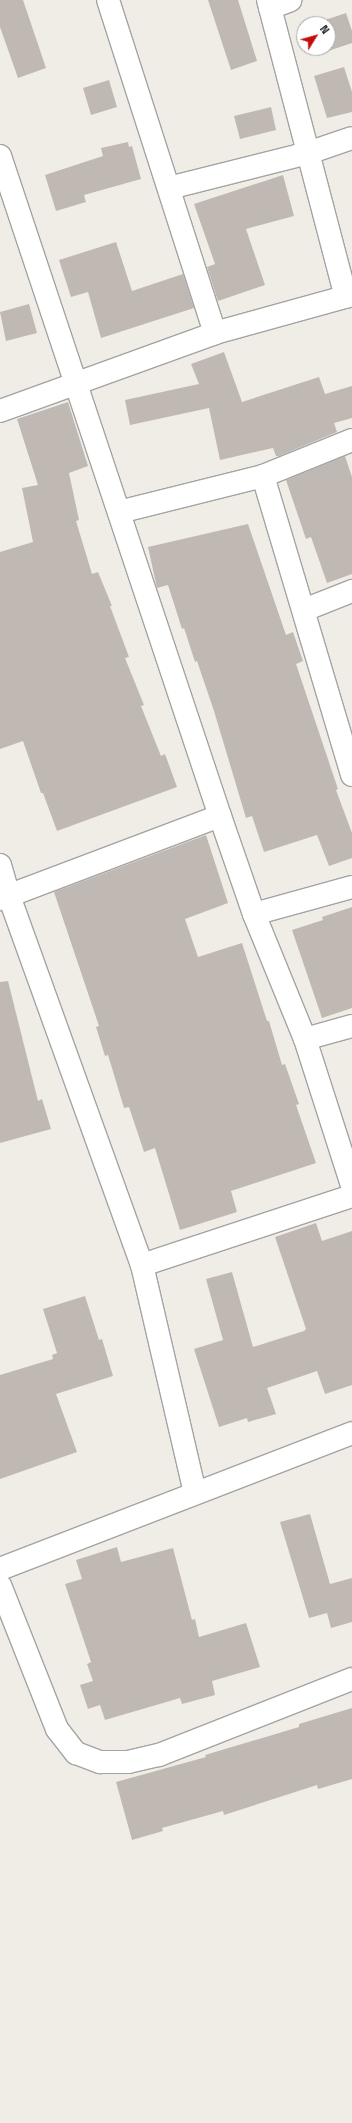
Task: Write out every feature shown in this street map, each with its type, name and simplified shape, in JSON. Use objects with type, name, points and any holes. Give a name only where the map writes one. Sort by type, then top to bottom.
[{"type":"street","points":[[108,0],[215,333]]},
{"type":"street","points":[[0,411],[215,333],[349,296],[308,153],[269,4],[291,0]]},
{"type":"street","points":[[169,188],[308,153],[352,138]]},
{"type":"street","points":[[0,156],[220,816],[254,914],[305,1039],[352,1184]]},
{"type":"street","points":[[119,512],[263,476],[352,440]]},
{"type":"street","points":[[263,476],[352,775]]},
{"type":"street","points":[[304,610],[352,591]]},
{"type":"street","points":[[5,897],[220,816]]},
{"type":"street","points":[[0,865],[5,897],[142,1265],[195,1492]]},
{"type":"street","points":[[254,914],[352,887]]},
{"type":"street","points":[[305,1039],[352,1026]]},
{"type":"street","points":[[142,1265],[352,1196]]},
{"type":"street","points":[[0,1569],[195,1492],[352,1433]]},
{"type":"street","points":[[0,1585],[57,1729],[76,1753],[100,1762],[128,1762],[159,1755],[352,1679]]},
{"type":"building","points":[[0,0],[23,0],[46,68],[18,78],[0,27]]},
{"type":"building","points":[[208,0],[238,0],[257,61],[231,70]]},
{"type":"building","points":[[346,13],[352,31],[352,43],[336,48],[336,16]]},
{"type":"building","points":[[344,67],[352,92],[352,112],[327,118],[314,76]]},
{"type":"building","points":[[109,80],[117,107],[91,115],[83,88]]},
{"type":"building","points":[[271,107],[276,130],[240,139],[234,116]]},
{"type":"building","points":[[128,142],[129,147],[132,146],[141,179],[84,195],[86,202],[56,211],[45,175],[103,156],[101,148]]},
{"type":"building","points":[[283,175],[294,216],[246,229],[265,285],[218,301],[207,267],[215,264],[194,204]]},
{"type":"building","points":[[116,242],[132,291],[183,274],[194,308],[101,338],[88,292],[71,297],[59,260]]},
{"type":"building","points":[[29,304],[37,333],[6,341],[0,312]]},
{"type":"building","points":[[224,352],[242,402],[319,377],[325,394],[352,386],[352,418],[334,423],[337,432],[279,456],[276,456],[273,448],[220,460],[209,408],[130,425],[125,400],[199,384],[191,364]]},
{"type":"building","points":[[68,402],[88,466],[69,473],[79,520],[76,521],[92,574],[98,572],[112,606],[110,606],[129,657],[125,658],[144,705],[141,706],[161,756],[165,754],[177,787],[57,831],[43,793],[41,793],[23,741],[0,749],[0,552],[33,542],[22,488],[38,485],[17,419]]},
{"type":"building","points":[[345,456],[352,477],[352,574],[327,583],[311,537],[306,539],[286,480]]},
{"type":"building","points":[[248,524],[286,635],[293,632],[303,661],[296,664],[338,789],[336,790],[352,833],[352,858],[329,866],[317,835],[264,852],[252,816],[246,818],[214,711],[197,661],[195,662],[184,628],[182,629],[168,585],[157,588],[148,547]]},
{"type":"building","points":[[206,835],[228,903],[185,919],[198,957],[242,943],[267,1021],[269,1021],[282,1065],[285,1064],[299,1104],[296,1105],[316,1163],[231,1191],[237,1212],[180,1230],[155,1148],[144,1152],[129,1107],[124,1108],[108,1055],[105,1056],[96,1027],[99,1026],[54,892]]},
{"type":"building","points":[[352,907],[352,1008],[322,1018],[292,930],[323,920],[322,917]]},
{"type":"building","points":[[8,981],[38,1101],[42,1099],[51,1129],[0,1143],[0,982]]},
{"type":"building","points":[[316,1223],[322,1241],[352,1231],[352,1385],[325,1394],[317,1371],[267,1388],[276,1414],[248,1422],[247,1418],[219,1427],[194,1349],[223,1340],[206,1279],[232,1272],[253,1347],[304,1331],[306,1329],[275,1237]]},
{"type":"building","points":[[85,1296],[99,1340],[102,1339],[113,1376],[56,1394],[77,1452],[0,1479],[0,1375],[53,1359],[52,1355],[57,1353],[43,1309]]},
{"type":"building","points":[[310,1514],[330,1584],[352,1578],[352,1622],[331,1628],[327,1613],[309,1618],[280,1522]]},
{"type":"building","points":[[117,1547],[121,1562],[173,1548],[192,1620],[195,1619],[199,1637],[246,1623],[260,1667],[212,1681],[215,1695],[182,1704],[180,1698],[105,1720],[100,1705],[88,1709],[80,1685],[93,1681],[87,1664],[91,1662],[65,1584],[82,1579],[76,1560]]},
{"type":"building","points":[[352,1708],[352,1779],[318,1789],[317,1785],[224,1815],[223,1811],[162,1828],[163,1831],[132,1840],[116,1782],[206,1757],[205,1755],[299,1727],[299,1724]]}]
